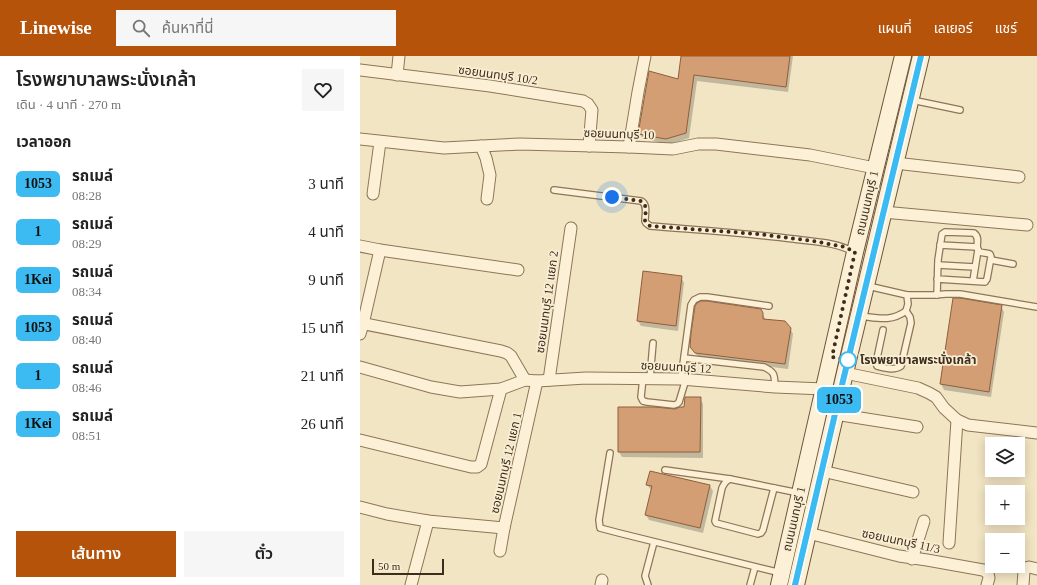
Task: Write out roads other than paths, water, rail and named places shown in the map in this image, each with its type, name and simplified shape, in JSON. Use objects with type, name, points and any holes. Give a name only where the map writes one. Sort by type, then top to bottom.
[{"type":"main road","name":"ถนนนนทบุรี 1","points":[[780,579],[855,252],[903,56]]},
{"type":"main road","name":"ถนนนนทบุรี 1","points":[[796,585],[835,414],[921,56]]},
{"type":"street","points":[[397,74],[399,56]]},
{"type":"street","points":[[629,147],[645,56]]},
{"type":"street","name":"ซอยนนทบุรี 10/2","points":[[360,70],[490,86],[583,101],[588,104],[592,110],[589,146]]},
{"type":"street","name":"ซอยนนทบุรี 10","points":[[360,139],[444,148],[520,144],[673,149],[698,144],[716,144],[810,154],[876,168]]},
{"type":"street","points":[[373,194],[380,142]]},
{"type":"street","points":[[481,146],[486,158],[490,175],[487,199]]},
{"type":"street","points":[[895,163],[1019,177]]},
{"type":"street","points":[[884,212],[1027,224]]},
{"type":"street","name":"ซอยนนทบุรี 12 แยก 2","points":[[549,380],[571,228]]},
{"type":"street","points":[[360,246],[518,270]]},
{"type":"street","points":[[360,367],[431,387],[460,392],[500,389],[525,380],[512,356],[501,351],[361,327],[380,250]]},
{"type":"street","points":[[845,373],[918,388],[936,397],[944,408],[957,420],[968,425],[1037,434]]},
{"type":"street","name":"ซอยนนทบุรี 12","points":[[525,380],[537,381],[586,378],[684,379],[775,387],[824,389]]},
{"type":"street","name":"ซอยนนทบุรี 12 แยก 1","points":[[500,551],[537,381]]},
{"type":"street","points":[[360,440],[471,467],[477,467],[481,464],[500,389]]},
{"type":"street","points":[[835,414],[917,427]]},
{"type":"street","points":[[949,542],[957,420]]},
{"type":"street","points":[[822,471],[913,492]]},
{"type":"street","points":[[360,507],[387,514],[428,521],[504,528]]},
{"type":"street","points":[[411,585],[428,521]]},
{"type":"street","points":[[912,558],[924,522]]},
{"type":"street","name":"ซอยนนทบุรี 11/3","points":[[808,532],[899,556],[983,570],[988,573],[989,578],[987,585]]},
{"type":"street","points":[[1023,585],[1025,568],[1029,567],[1037,569]]},
{"type":"lane","points":[[910,100],[960,110]]},
{"type":"lane","points":[[554,190],[644,202],[645,221],[650,226],[758,234],[845,247],[855,252]]},
{"type":"lane","points":[[937,295],[938,265],[943,232],[974,233],[977,236],[973,281]]},
{"type":"lane","points":[[937,279],[985,282],[991,260],[990,254],[979,252],[977,248],[940,245]]},
{"type":"lane","points":[[991,260],[1013,264]]},
{"type":"lane","points":[[938,265],[975,267]]},
{"type":"lane","points":[[866,286],[907,296],[960,294],[1037,307]]},
{"type":"lane","points":[[859,315],[895,318],[906,311],[908,304],[907,296]]},
{"type":"lane","points":[[653,343],[641,397],[643,401],[646,402],[674,405],[679,402],[684,379],[684,358],[691,305],[694,300],[700,297],[707,297],[769,306]]},
{"type":"lane","points":[[884,330],[876,363],[877,366],[897,369],[901,366],[911,323],[910,317],[906,311]]},
{"type":"lane","points":[[684,358],[764,367],[771,370],[774,374],[775,387]]},
{"type":"lane","points":[[610,453],[599,520],[600,528],[755,567],[780,579]]},
{"type":"lane","points":[[665,470],[730,479],[800,493]]},
{"type":"lane","points":[[730,479],[722,488],[715,521],[716,524],[758,534],[763,530],[774,488]]},
{"type":"lane","points":[[648,585],[645,576],[654,542]]},
{"type":"lane","points":[[750,585],[755,567]]},
{"type":"place","name":"โรงพยาบาลพระนั่งเกล้า","points":[[848,360]]}]
